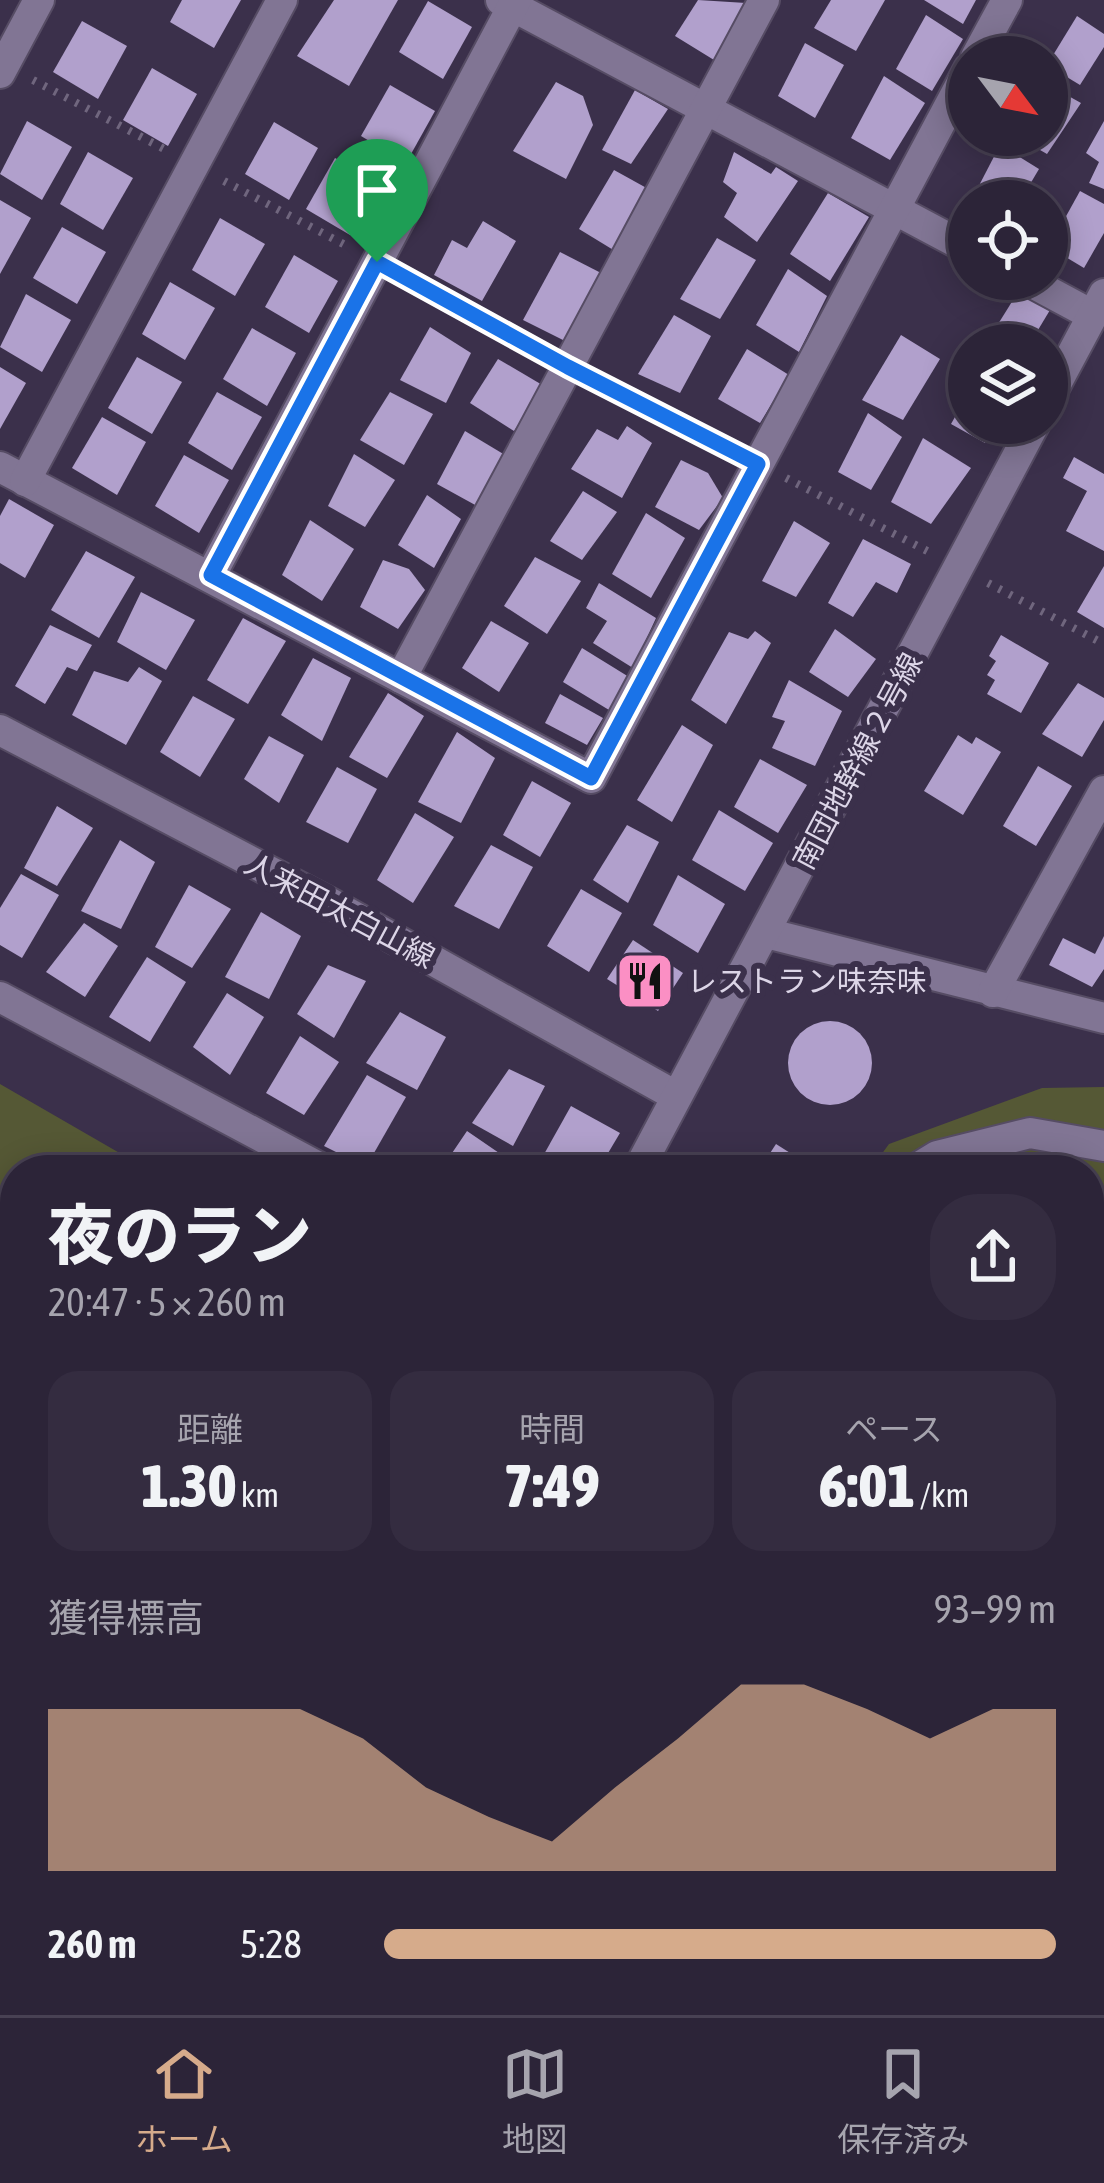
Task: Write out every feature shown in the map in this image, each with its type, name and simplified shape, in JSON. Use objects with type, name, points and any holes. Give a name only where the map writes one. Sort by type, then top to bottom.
[{"type":"street","points":[[2,69],[39,0]]},
{"type":"street","points":[[282,0],[194,165],[13,474],[591,778],[948,108]]},
{"type":"street","points":[[401,677],[764,0]]},
{"type":"street","points":[[987,36],[1007,0]]},
{"type":"street","points":[[211,575],[510,2],[948,238]]},
{"type":"street","points":[[1068,294],[1098,304],[1068,360]]},
{"type":"street","name":"南団地幹線２号線","points":[[646,1155],[1024,444]]},
{"type":"street","name":"人来田太白山線","points":[[0,730],[332,904],[676,1096]]},
{"type":"street","points":[[993,992],[1104,790]]},
{"type":"street","points":[[766,932],[1104,1018]]},
{"type":"street","points":[[0,997],[296,1155]]},
{"type":"street","points":[[941,1155],[1030,1133],[1104,1146]]},
{"type":"path","points":[[2,69],[194,165],[568,367],[1104,644]]},
{"type":"green space","points":[[0,1084],[123,1155],[0,1155]]},
{"type":"green space","points":[[1104,1087],[1104,1155],[881,1155],[889,1144],[1042,1088]]},
{"type":"building","points":[[182,0],[241,0],[214,48],[170,22]]},
{"type":"building","points":[[334,0],[398,0],[349,86],[297,56]]},
{"type":"building","points":[[698,0],[746,3],[714,60],[675,36]]},
{"type":"building","points":[[831,0],[885,0],[856,51],[814,28]]},
{"type":"building","points":[[924,0],[976,0],[963,24]]},
{"type":"building","points":[[428,1],[472,27],[443,79],[399,52]]},
{"type":"building","points":[[926,15],[958,36],[948,36],[948,64],[932,91],[896,69]]},
{"type":"building","points":[[1077,16],[1104,34],[1104,47],[1080,85],[1068,78],[1065,36]]},
{"type":"building","points":[[82,21],[127,46],[98,99],[53,72]]},
{"type":"building","points":[[805,43],[844,65],[815,118],[778,96]]},
{"type":"building","points":[[152,68],[197,94],[168,146],[123,120]]},
{"type":"building","points":[[884,76],[925,103],[890,160],[851,138]]},
{"type":"building","points":[[556,82],[583,96],[593,125],[566,179],[513,151]]},
{"type":"building","points":[[390,85],[435,111],[406,163],[361,136]]},
{"type":"building","points":[[635,90],[668,109],[631,164],[602,150]]},
{"type":"building","points":[[1068,96],[1081,103],[1068,122]]},
{"type":"building","points":[[27,121],[72,147],[42,200],[0,174]]},
{"type":"building","points":[[1104,121],[1104,189],[1089,183],[1099,162],[1086,153]]},
{"type":"building","points":[[274,122],[318,148],[289,200],[245,174]]},
{"type":"building","points":[[88,152],[133,178],[103,230],[60,204]]},
{"type":"building","points":[[734,152],[771,174],[776,167],[798,181],[757,242],[724,217],[737,193],[723,182]]},
{"type":"building","points":[[994,156],[1018,156],[1039,169],[1032,180],[982,180]]},
{"type":"building","points":[[335,158],[380,183],[350,235],[306,209]]},
{"type":"building","points":[[614,170],[652,191],[615,251],[579,229]]},
{"type":"building","points":[[1080,191],[1104,204],[1104,233],[1084,268],[1068,258],[1068,213]]},
{"type":"building","points":[[828,193],[869,217],[830,281],[790,254]]},
{"type":"building","points":[[0,200],[31,218],[0,274]]},
{"type":"building","points":[[220,218],[265,244],[235,296],[192,270]]},
{"type":"building","points":[[483,221],[516,241],[482,301],[434,275],[452,240],[467,248]]},
{"type":"building","points":[[62,227],[106,252],[77,304],[33,278]]},
{"type":"building","points":[[717,238],[756,260],[720,319],[680,299]]},
{"type":"building","points":[[560,252],[603,274],[565,341],[523,320]]},
{"type":"building","points":[[294,255],[338,281],[309,333],[265,307]]},
{"type":"building","points":[[788,269],[827,296],[799,352],[756,325]]},
{"type":"building","points":[[170,282],[215,308],[185,360],[142,334]]},
{"type":"building","points":[[26,294],[71,320],[42,372],[0,347]]},
{"type":"building","points":[[1013,300],[1032,300],[1050,310],[1042,324],[998,324]]},
{"type":"building","points":[[674,315],[711,336],[680,393],[638,374]]},
{"type":"building","points":[[430,327],[471,353],[446,403],[400,380]]},
{"type":"building","points":[[252,328],[296,353],[267,406],[223,379]]},
{"type":"building","points":[[901,335],[940,359],[903,420],[862,400]]},
{"type":"building","points":[[747,349],[789,375],[760,423],[718,399]]},
{"type":"building","points":[[137,357],[182,382],[152,434],[108,408]]},
{"type":"building","points":[[498,359],[544,386],[514,431],[470,403]]},
{"type":"building","points":[[0,367],[26,383],[0,429]]},
{"type":"building","points":[[217,392],[262,417],[232,470],[188,443]]},
{"type":"building","points":[[390,392],[433,414],[404,465],[360,440]]},
{"type":"building","points":[[868,413],[902,437],[871,490],[838,472]]},
{"type":"building","points":[[102,417],[146,442],[117,495],[72,468]]},
{"type":"building","points":[[627,426],[652,443],[622,498],[571,469],[597,429],[618,440]]},
{"type":"building","points":[[465,431],[505,455],[477,506],[437,484]]},
{"type":"building","points":[[923,438],[971,468],[931,524],[891,502]]},
{"type":"building","points":[[354,454],[395,480],[365,527],[328,506]]},
{"type":"building","points":[[184,455],[229,480],[199,533],[155,506]]},
{"type":"building","points":[[1074,457],[1104,474],[1104,551],[1066,531],[1087,491],[1063,478]]},
{"type":"building","points":[[681,460],[708,473],[723,498],[699,530],[655,507]]},
{"type":"building","points":[[583,491],[617,512],[582,560],[550,541]]},
{"type":"building","points":[[427,495],[461,519],[434,568],[398,545]]},
{"type":"building","points":[[9,499],[54,525],[25,578],[0,563],[0,516]]},
{"type":"building","points":[[646,513],[685,538],[651,598],[612,574]]},
{"type":"building","points":[[310,520],[354,549],[322,601],[282,575]]},
{"type":"building","points":[[794,521],[830,543],[796,597],[762,581]]},
{"type":"building","points":[[863,539],[911,564],[897,593],[876,582],[853,617],[828,603]]},
{"type":"building","points":[[86,551],[135,577],[99,638],[51,610]]},
{"type":"building","points":[[535,557],[581,581],[547,634],[504,606]]},
{"type":"building","points":[[383,560],[409,569],[425,590],[398,629],[360,607]]},
{"type":"building","points":[[1104,566],[1104,628],[1077,612]]},
{"type":"building","points":[[599,583],[656,618],[633,668],[593,643],[607,621],[586,608]]},
{"type":"building","points":[[141,592],[195,620],[166,670],[117,642]]},
{"type":"building","points":[[243,618],[286,641],[248,704],[207,680]]},
{"type":"building","points":[[491,621],[529,643],[499,692],[462,668]]},
{"type":"building","points":[[50,625],[92,645],[77,671],[67,667],[45,704],[15,686]]},
{"type":"building","points":[[835,629],[876,659],[848,697],[809,672]]},
{"type":"building","points":[[755,631],[771,643],[726,724],[691,700],[729,632],[748,639]]},
{"type":"building","points":[[1001,635],[1049,663],[1021,713],[987,694],[995,680],[987,675],[996,661],[989,656]]},
{"type":"building","points":[[582,648],[629,677],[609,710],[563,682]]},
{"type":"building","points":[[313,658],[351,678],[322,741],[281,715]]},
{"type":"building","points":[[139,667],[162,681],[126,745],[72,715],[94,671],[128,682]]},
{"type":"building","points":[[789,680],[842,711],[815,766],[772,748],[785,721],[772,717]]},
{"type":"building","points":[[1078,683],[1104,698],[1104,720],[1082,757],[1042,734]]},
{"type":"building","points":[[388,693],[424,716],[387,778],[349,757]]},
{"type":"building","points":[[560,694],[603,718],[587,745],[545,723]]},
{"type":"building","points":[[193,696],[235,719],[200,777],[160,752]]},
{"type":"building","points":[[682,725],[713,745],[672,822],[637,800]]},
{"type":"building","points":[[457,732],[495,758],[461,823],[418,802]]},
{"type":"building","points":[[958,735],[972,744],[976,737],[1001,752],[963,815],[924,791]]},
{"type":"building","points":[[269,736],[304,755],[279,803],[244,779]]},
{"type":"building","points":[[760,759],[807,785],[778,833],[734,807]]},
{"type":"building","points":[[1038,766],[1072,786],[1036,846],[1003,826]]},
{"type":"building","points":[[337,767],[377,789],[348,843],[306,822]]},
{"type":"building","points":[[532,781],[571,803],[540,857],[503,835]]},
{"type":"building","points":[[57,806],[93,828],[57,886],[24,868]]},
{"type":"building","points":[[719,810],[773,843],[745,891],[692,860]]},
{"type":"building","points":[[415,813],[454,837],[413,903],[377,880]]},
{"type":"building","points":[[627,825],[659,842],[628,903],[593,880]]},
{"type":"building","points":[[120,840],[155,862],[121,929],[81,911]]},
{"type":"building","points":[[491,845],[533,867],[499,929],[454,906]]},
{"type":"building","points":[[21,874],[59,895],[22,958],[0,945],[0,908]]},
{"type":"building","points":[[678,875],[725,904],[698,953],[653,925]]},
{"type":"building","points":[[189,885],[231,909],[192,968],[155,947]]},
{"type":"building","points":[[581,889],[622,913],[589,972],[547,946]]},
{"type":"building","points":[[261,912],[301,936],[269,999],[225,977]]},
{"type":"building","points":[[84,923],[118,946],[85,997],[46,972]]},
{"type":"building","points":[[1104,936],[1104,969],[1092,987],[1049,965],[1063,938],[1095,954]]},
{"type":"building","points":[[633,940],[683,973],[658,1011],[607,979]]},
{"type":"building","points":[[147,957],[186,982],[150,1042],[109,1017]]},
{"type":"building","points":[[328,965],[366,981],[334,1038],[297,1014]]},
{"type":"building","points":[[227,993],[264,1017],[230,1075],[193,1047]]},
{"type":"building","points":[[400,1012],[446,1037],[417,1090],[366,1063]]},
{"type":"building","points":[[830,1021],[859,1034],[872,1063],[859,1092],[830,1105],[801,1092],[788,1063],[801,1034]]},
{"type":"building","points":[[300,1036],[339,1062],[304,1115],[266,1093]]},
{"type":"building","points":[[509,1069],[545,1086],[513,1146],[472,1123]]},
{"type":"building","points":[[367,1075],[406,1097],[373,1155],[342,1155],[324,1146]]},
{"type":"building","points":[[571,1106],[620,1133],[607,1155],[544,1155]]},
{"type":"building","points":[[467,1131],[502,1155],[451,1155]]},
{"type":"building","points":[[776,1144],[793,1155],[769,1155]]},
{"type":"place","name":"レストラン味奈味","points":[[645,981]]},
{"type":"route","points":[[377,262],[758,464],[591,778],[211,575],[377,262]]}]
